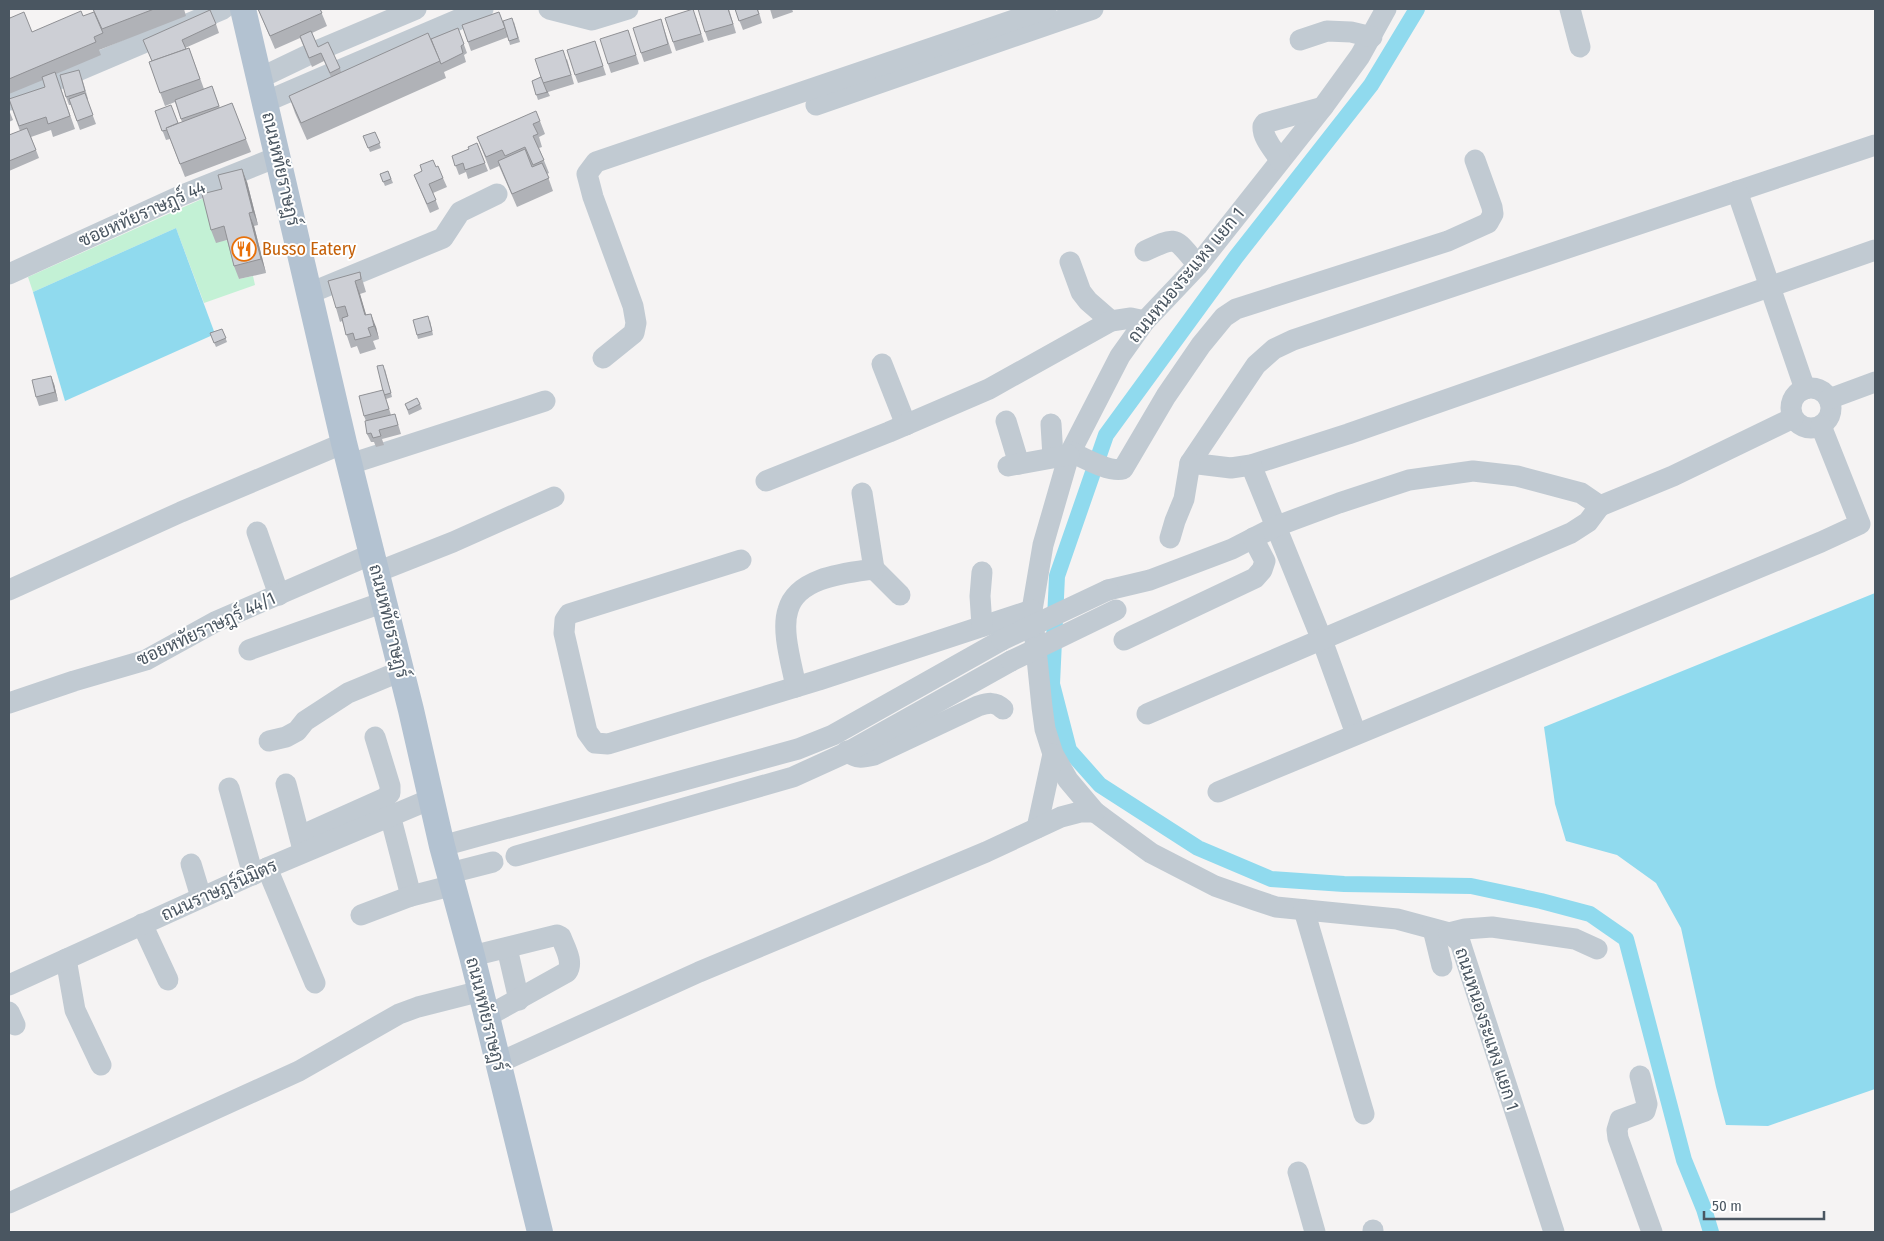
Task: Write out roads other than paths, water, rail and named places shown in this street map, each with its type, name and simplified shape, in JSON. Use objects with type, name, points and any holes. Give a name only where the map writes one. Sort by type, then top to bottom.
[{"type":"main road","name":"ถนนหทัยราษฎร์","points":[[243,9],[347,454],[442,846],[481,991],[540,1232]]},
{"type":"street","points":[[9,100],[223,9]]},
{"type":"street","points":[[263,90],[313,53],[416,9]]},
{"type":"street","points":[[263,90],[335,72],[482,9]]},
{"type":"street","points":[[549,9],[592,20],[628,9]]},
{"type":"street","points":[[603,358],[634,333],[636,323],[633,306],[593,197],[587,174],[596,162],[1046,9]]},
{"type":"street","points":[[816,105],[1094,9]]},
{"type":"street","name":"ถนนหนองระแหง แยก 1","points":[[1386,9],[1372,37],[1323,107],[1198,265],[1145,320],[1120,356],[1064,455],[1043,544],[1032,610],[1045,729],[1053,754],[1068,780],[1095,812],[1151,853],[1215,886],[1276,908],[1397,919],[1441,931],[1460,942],[1554,1232]]},
{"type":"street","points":[[1570,9],[1580,47]]},
{"type":"street","points":[[363,31],[372,56]]},
{"type":"street","points":[[1300,40],[1327,31],[1350,32],[1372,37]]},
{"type":"street","points":[[1280,160],[1262,130],[1265,123],[1323,107]]},
{"type":"street","points":[[1170,538],[1184,499],[1190,463],[1256,366],[1274,349],[1293,340],[1875,145]]},
{"type":"street","name":"ซอยหทัยราษฎร์ 44","points":[[9,274],[180,196],[277,157]]},
{"type":"street","points":[[1006,421],[1014,465],[1064,455],[1120,470],[1125,466],[1171,389],[1201,345],[1229,313],[1242,306],[1448,241],[1488,223],[1492,214],[1492,207],[1475,160]]},
{"type":"street","points":[[1738,191],[1805,389]]},
{"type":"street","points":[[310,293],[442,238],[460,212],[497,194]]},
{"type":"street","points":[[1145,252],[1167,241],[1174,240],[1179,243],[1198,265]]},
{"type":"street","points":[[1190,463],[1231,468],[1251,465],[1348,434],[1875,250]]},
{"type":"street","points":[[1070,262],[1081,292],[1088,301],[1111,321]]},
{"type":"street","points":[[766,481],[906,425],[989,389],[1111,321],[1131,318],[1145,320]]},
{"type":"street","points":[[882,364],[906,425]]},
{"type":"street","points":[[1829,399],[1875,382]]},
{"type":"street","points":[[1805,389],[1819,390],[1829,399],[1831,413],[1821,426],[1803,427],[1793,418],[1791,404],[1794,398],[1805,389]]},
{"type":"street","points":[[9,590],[181,512],[347,454],[545,401]]},
{"type":"street","points":[[1147,714],[1571,532],[1588,522],[1600,506],[1673,476],[1793,418]]},
{"type":"street","points":[[1051,424],[1064,455]]},
{"type":"street","points":[[1218,792],[1868,521],[1821,426]]},
{"type":"street","points":[[1251,465],[1322,640],[1356,734]]},
{"type":"street","points":[[442,846],[789,751],[833,735],[1002,640],[1108,590],[1150,580],[1232,549],[1277,526],[1409,480],[1472,471],[1516,476],[1581,493],[1600,506]]},
{"type":"street","points":[[862,493],[874,569],[900,595]]},
{"type":"street","name":"ซอยหทัยราษฎร์ 44/1","points":[[9,703],[74,681],[146,660],[215,622],[279,595],[374,563],[453,542],[554,497]]},
{"type":"street","points":[[257,532],[279,595]]},
{"type":"street","points":[[1124,640],[1255,578],[1262,570],[1265,561],[1253,538]]},
{"type":"street","points":[[741,560],[569,614],[565,620],[564,633],[587,732],[595,743],[608,744],[796,687],[1032,610]]},
{"type":"street","points":[[796,687],[788,644],[787,626],[788,610],[794,598],[810,584],[835,574],[874,569]]},
{"type":"street","points":[[982,572],[980,596],[982,626]]},
{"type":"street","points":[[516,856],[793,777],[848,752],[1011,661],[1116,610],[1150,580]]},
{"type":"street","points":[[249,650],[384,602]]},
{"type":"street","points":[[268,741],[286,737],[297,731],[305,721],[348,693],[400,671]]},
{"type":"street","points":[[833,735],[854,757],[862,758],[874,755],[978,706],[995,703],[1003,709]]},
{"type":"street","points":[[286,784],[302,844],[385,798],[390,793],[390,786],[375,737]]},
{"type":"street","points":[[1038,828],[1053,754]]},
{"type":"street","points":[[229,788],[260,871],[315,983]]},
{"type":"street","name":"ถนนราษฎร์นิมิตร","points":[[9,985],[260,871],[302,844],[390,815],[431,799]]},
{"type":"street","points":[[498,1063],[699,972],[986,852],[1061,817],[1080,812],[1095,812]]},
{"type":"street","points":[[390,815],[410,896]]},
{"type":"street","points":[[527,822],[536,849]]},
{"type":"street","points":[[361,915],[493,862]]},
{"type":"street","points":[[191,864],[201,898]]},
{"type":"street","points":[[1304,910],[1364,1114]]},
{"type":"street","points":[[142,924],[168,980]]},
{"type":"street","points":[[1442,966],[1441,931],[1492,927],[1575,939],[1597,949]]},
{"type":"street","points":[[472,956],[557,935],[561,937],[570,962],[570,968],[567,972],[486,1017]]},
{"type":"street","points":[[507,948],[519,1000]]},
{"type":"street","points":[[66,959],[75,1010],[102,1064]]},
{"type":"street","points":[[9,1203],[299,1071],[399,1014],[418,1007],[481,991]]},
{"type":"street","points":[[1640,1076],[1647,1104],[1645,1111],[1620,1120],[1616,1130],[1624,1158],[1652,1232]]},
{"type":"street","points":[[1298,1172],[1314,1232]]},
{"type":"water","points":[[176,228],[215,334],[65,401],[33,292]]},
{"type":"water","points":[[1875,593],[1875,1089],[1768,1126],[1726,1125],[1681,928],[1656,883],[1617,855],[1566,841],[1555,804],[1544,727]]},
{"type":"waterway","points":[[1417,9],[1371,85],[1236,257],[1106,435],[1057,576],[1052,684],[1069,750],[1100,785],[1198,848],[1271,879],[1344,884],[1471,886],[1590,914],[1626,939],[1684,1160],[1704,1209],[1711,1232]]},
{"type":"place","name":"Busso Eatery","points":[[244,249]]}]
